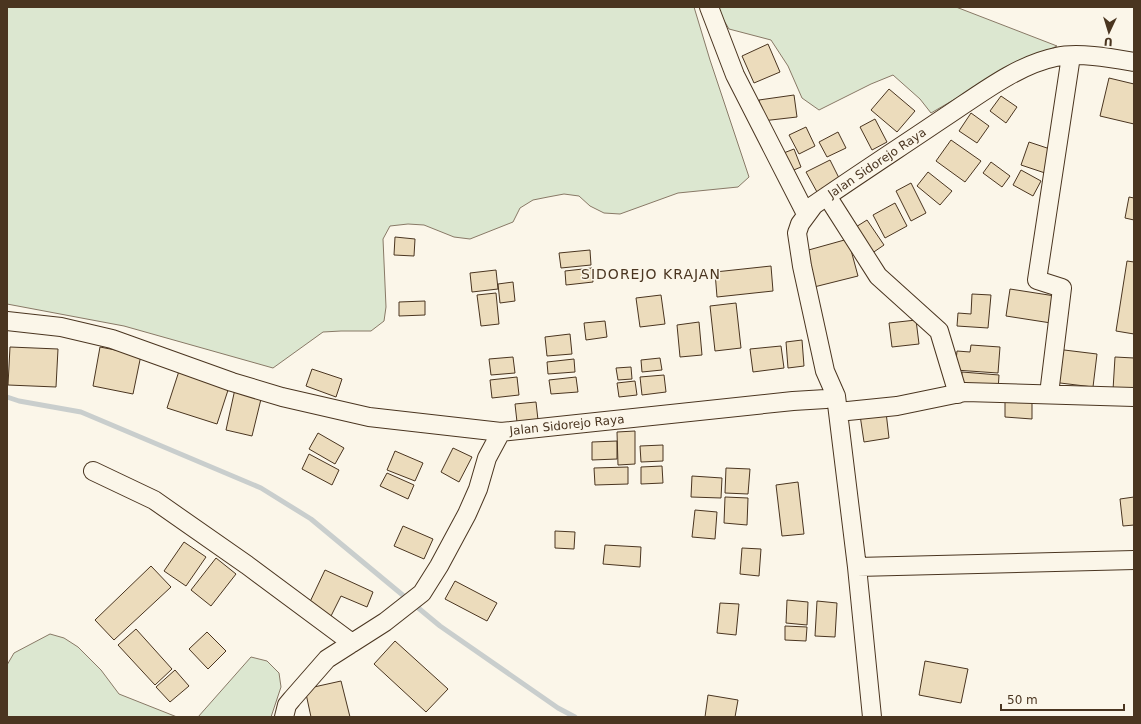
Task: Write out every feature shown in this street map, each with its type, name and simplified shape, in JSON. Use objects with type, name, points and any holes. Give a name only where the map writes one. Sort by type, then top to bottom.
[{"type":"street","points":[[709,7],[735,74],[806,214]]},
{"type":"street","points":[[1049,394],[1062,288],[1037,280],[1071,56]]},
{"type":"street","name":"Jalan Sidorejo Raya","points":[[284,717],[287,705],[327,659],[385,622],[422,593],[439,566],[467,514],[478,489],[487,458],[501,432],[793,401],[828,402],[825,371],[802,266],[797,233],[806,214],[814,205],[978,95],[1025,67],[1056,57],[1071,56],[1086,56],[1134,62]]},
{"type":"street","points":[[827,196],[878,276],[939,331],[958,394]]},
{"type":"street","points":[[7,322],[61,327],[112,339],[232,382],[282,397],[369,417],[501,432]]},
{"type":"street","points":[[872,717],[858,567],[828,402],[897,406],[965,392],[1134,397]]},
{"type":"street","points":[[93,472],[154,500],[247,565],[352,643]]},
{"type":"street","points":[[858,567],[1134,560]]},
{"type":"green space","points":[[7,7],[694,7],[749,177],[738,187],[678,193],[620,214],[604,213],[590,206],[579,196],[564,194],[533,200],[520,208],[513,222],[470,239],[454,237],[424,225],[408,224],[390,226],[383,239],[386,307],[384,321],[371,331],[323,332],[273,368],[124,326],[7,304]]},
{"type":"green space","points":[[716,7],[956,7],[1057,46],[993,77],[931,113],[920,99],[893,75],[871,84],[819,110],[802,98],[788,66],[771,40],[729,29]]},
{"type":"green space","points":[[50,634],[64,638],[78,647],[101,670],[119,694],[177,717],[7,717],[7,665],[14,653]]},
{"type":"green space","points":[[251,657],[267,661],[279,673],[281,687],[271,717],[198,717]]},
{"type":"building","points":[[768,44],[780,72],[754,83],[742,56]]},
{"type":"building","points":[[1109,78],[1134,84],[1134,124],[1100,116]]},
{"type":"building","points":[[889,89],[915,111],[897,132],[871,110]]},
{"type":"building","points":[[794,95],[797,117],[762,121],[759,100]]},
{"type":"building","points":[[1001,96],[1017,107],[1006,123],[990,111]]},
{"type":"building","points":[[971,113],[989,126],[977,143],[959,131]]},
{"type":"building","points":[[875,119],[887,142],[872,150],[860,127]]},
{"type":"building","points":[[806,127],[815,146],[799,154],[789,135]]},
{"type":"building","points":[[838,132],[846,148],[827,157],[819,142]]},
{"type":"building","points":[[951,140],[981,161],[965,182],[936,161]]},
{"type":"building","points":[[1029,142],[1053,150],[1045,173],[1021,165]]},
{"type":"building","points":[[794,149],[801,167],[789,172],[781,154]]},
{"type":"building","points":[[830,160],[840,180],[817,192],[806,172]]},
{"type":"building","points":[[991,162],[1010,176],[1002,187],[983,173]]},
{"type":"building","points":[[1021,170],[1041,181],[1033,196],[1013,185]]},
{"type":"building","points":[[928,172],[952,191],[940,205],[917,186]]},
{"type":"building","points":[[911,183],[926,213],[911,221],[896,191]]},
{"type":"building","points":[[1129,197],[1134,198],[1134,220],[1125,218]]},
{"type":"building","points":[[895,203],[907,226],[885,238],[873,215]]},
{"type":"building","points":[[867,220],[884,245],[868,256],[851,230]]},
{"type":"building","points":[[395,237],[415,239],[414,256],[394,255]]},
{"type":"building","points":[[848,239],[858,276],[814,287],[805,251]]},
{"type":"building","points":[[590,250],[591,265],[561,268],[559,253]]},
{"type":"building","points":[[1127,261],[1134,262],[1134,334],[1116,331]]},
{"type":"building","points":[[771,266],[773,291],[717,297],[715,272]]},
{"type":"building","points":[[592,268],[593,282],[566,285],[565,271]]},
{"type":"building","points":[[496,270],[498,289],[472,292],[470,273]]},
{"type":"building","points":[[513,282],[515,301],[500,303],[498,284]]},
{"type":"building","points":[[1010,289],[1055,296],[1051,323],[1006,316]]},
{"type":"building","points":[[496,293],[499,324],[481,326],[477,295]]},
{"type":"building","points":[[972,294],[991,295],[988,328],[957,326],[958,313],[971,314]]},
{"type":"building","points":[[661,295],[665,324],[640,327],[636,298]]},
{"type":"building","points":[[425,301],[425,315],[399,316],[399,302]]},
{"type":"building","points":[[736,303],[741,348],[715,351],[710,306]]},
{"type":"building","points":[[916,320],[919,344],[892,347],[889,323]]},
{"type":"building","points":[[605,321],[607,337],[586,340],[584,323]]},
{"type":"building","points":[[699,322],[702,355],[680,357],[677,325]]},
{"type":"building","points":[[570,334],[572,354],[547,356],[545,337]]},
{"type":"building","points":[[802,340],[804,366],[788,368],[786,342]]},
{"type":"building","points":[[971,345],[1000,347],[998,373],[955,370],[957,351],[970,352]]},
{"type":"building","points":[[781,346],[784,368],[753,372],[750,349]]},
{"type":"building","points":[[10,347],[58,349],[56,387],[8,385]]},
{"type":"building","points":[[100,347],[141,355],[133,394],[93,386]]},
{"type":"building","points":[[1056,349],[1097,354],[1093,387],[1052,382]]},
{"type":"building","points":[[513,357],[515,373],[491,375],[489,359]]},
{"type":"building","points":[[1115,357],[1134,358],[1134,391],[1113,390]]},
{"type":"building","points":[[660,358],[662,370],[642,372],[641,360]]},
{"type":"building","points":[[574,359],[575,372],[548,374],[547,362]]},
{"type":"building","points":[[631,367],[632,379],[618,380],[616,368]]},
{"type":"building","points":[[180,368],[230,384],[217,424],[167,408]]},
{"type":"building","points":[[312,369],[342,379],[336,397],[306,386]]},
{"type":"building","points":[[962,372],[999,375],[998,391],[961,388]]},
{"type":"building","points":[[664,375],[666,392],[642,395],[640,377]]},
{"type":"building","points":[[517,377],[519,395],[492,398],[490,380]]},
{"type":"building","points":[[576,377],[578,392],[551,394],[549,380]]},
{"type":"building","points":[[635,381],[637,395],[619,397],[617,383]]},
{"type":"building","points":[[235,389],[262,395],[252,436],[226,430]]},
{"type":"building","points":[[1005,399],[1032,400],[1032,419],[1005,417]]},
{"type":"building","points":[[536,402],[538,420],[517,422],[515,404]]},
{"type":"building","points":[[886,412],[889,438],[864,442],[860,415]]},
{"type":"building","points":[[635,431],[635,464],[618,465],[617,432]]},
{"type":"building","points":[[318,433],[344,448],[335,464],[309,449]]},
{"type":"building","points":[[617,441],[617,459],[592,460],[592,442]]},
{"type":"building","points":[[663,445],[663,461],[641,462],[640,446]]},
{"type":"building","points":[[453,448],[472,457],[459,482],[441,472]]},
{"type":"building","points":[[395,451],[423,463],[415,481],[387,470]]},
{"type":"building","points":[[309,454],[339,470],[332,485],[302,469]]},
{"type":"building","points":[[662,466],[663,483],[641,484],[641,467]]},
{"type":"building","points":[[628,467],[628,484],[595,485],[594,468]]},
{"type":"building","points":[[726,468],[750,469],[748,494],[725,493]]},
{"type":"building","points":[[387,473],[414,485],[408,499],[380,486]]},
{"type":"building","points":[[692,476],[722,478],[721,498],[691,497]]},
{"type":"building","points":[[798,482],[804,534],[782,536],[776,485]]},
{"type":"building","points":[[725,497],[748,498],[747,525],[724,523]]},
{"type":"building","points":[[1134,497],[1134,525],[1123,526],[1120,499]]},
{"type":"building","points":[[695,510],[717,512],[715,539],[692,537]]},
{"type":"building","points":[[403,526],[433,539],[424,559],[394,546]]},
{"type":"building","points":[[555,531],[575,532],[574,549],[555,548]]},
{"type":"building","points":[[184,542],[206,557],[186,586],[164,571]]},
{"type":"building","points":[[605,545],[641,547],[640,567],[603,564]]},
{"type":"building","points":[[742,548],[761,549],[759,576],[740,574]]},
{"type":"building","points":[[216,558],[236,574],[211,606],[191,590]]},
{"type":"building","points":[[151,566],[171,587],[114,640],[95,620]]},
{"type":"building","points":[[325,570],[373,592],[367,607],[341,596],[331,616],[308,606]]},
{"type":"building","points":[[455,581],[497,603],[487,621],[445,599]]},
{"type":"building","points":[[787,600],[808,602],[807,625],[786,623]]},
{"type":"building","points":[[817,601],[837,603],[835,637],[815,636]]},
{"type":"building","points":[[720,603],[739,604],[736,635],[717,633]]},
{"type":"building","points":[[785,626],[807,627],[806,641],[785,640]]},
{"type":"building","points":[[136,629],[172,669],[155,685],[118,645]]},
{"type":"building","points":[[207,632],[226,651],[208,669],[189,649]]},
{"type":"building","points":[[395,641],[448,689],[426,712],[374,664]]},
{"type":"building","points":[[925,661],[968,669],[961,703],[919,695]]},
{"type":"building","points":[[175,670],[189,686],[170,702],[156,687]]},
{"type":"building","points":[[341,681],[350,717],[311,717],[305,689]]},
{"type":"building","points":[[708,695],[738,700],[735,717],[705,717]]},
{"type":"waterway","points":[[7,397],[19,401],[81,412],[261,488],[311,519],[440,626],[558,708],[575,717]]},
{"type":"district","name":"SIDOREJO KRAJAN","points":[[651,274]]}]
